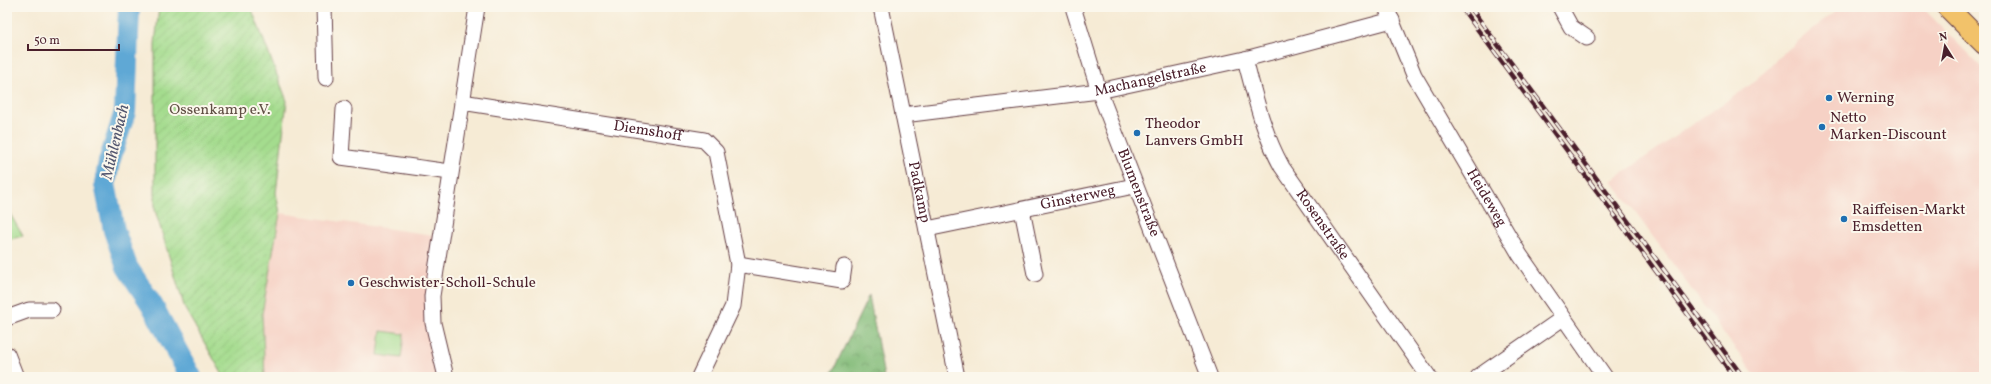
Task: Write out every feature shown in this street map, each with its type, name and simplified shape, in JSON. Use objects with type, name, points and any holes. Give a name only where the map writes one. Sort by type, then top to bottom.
[{"type":"main road","points":[[1947,7],[1984,44]]},
{"type":"street","points":[[324,7],[326,78]]},
{"type":"street","points":[[446,377],[433,323],[432,296],[476,7]]},
{"type":"street","name":"Padkamp","points":[[882,7],[958,377]]},
{"type":"street","name":"Blumenstraße","points":[[1073,7],[1099,91],[1134,186],[1210,377]]},
{"type":"street","points":[[1560,7],[1571,27],[1587,38]]},
{"type":"street","name":"Machangelstraße","points":[[903,115],[1099,91],[1245,59],[1389,14]]},
{"type":"street","name":"Heideweg","points":[[1389,14],[1414,75],[1520,255],[1605,377]]},
{"type":"street","name":"Rosenstraße","points":[[1245,59],[1262,122],[1272,149],[1429,377]]},
{"type":"street","name":"Diemshoff","points":[[462,102],[704,140],[716,152],[738,264],[733,306],[699,377]]},
{"type":"street","points":[[344,109],[341,157],[450,172]]},
{"type":"street","name":"Ginsterweg","points":[[927,229],[1134,186]]},
{"type":"street","name":"Ginsterweg","points":[[1022,210],[1035,274]]},
{"type":"street","points":[[738,264],[842,280],[844,268]]},
{"type":"street","points":[[7,318],[28,310],[52,310]]},
{"type":"street","points":[[1478,377],[1563,318]]},
{"type":"street","points":[[7,354],[16,377]]},
{"type":"shaded area","points":[[1840,7],[1922,7],[1984,70],[1984,377],[1756,377],[1612,181],[1701,118],[1748,87],[1780,56]]},
{"type":"shaded area","name":"Geschwister-Scholl-Schule","points":[[280,213],[440,236],[432,296],[446,377],[265,377],[262,314]]},
{"type":"green space","name":"Ossenkamp e.V.","points":[[159,7],[251,7],[287,101],[276,193],[280,213],[262,314],[265,377],[224,377],[185,309],[155,210],[155,44]]},
{"type":"green space","points":[[7,209],[23,236],[7,240]]},
{"type":"green space","points":[[869,295],[884,377],[830,377]]},
{"type":"green space","points":[[381,331],[404,334],[401,358],[378,355]]},
{"type":"waterway","name":"Mühlenbach","points":[[129,7],[125,112],[109,162],[105,184],[114,230],[127,267],[152,305],[191,377]]},
{"type":"railway","points":[[1461,7],[1734,377]]},
{"type":"railway","points":[[1470,7],[1743,377]]},
{"type":"place","name":"Werning","points":[[1829,98]]},
{"type":"place","name":"Netto Marken-Discount","points":[[1822,127]]},
{"type":"place","name":"Theodor Lanvers GmbH","points":[[1137,133]]},
{"type":"place","name":"Raiffeisen-Markt Emsdetten","points":[[1844,219]]},
{"type":"place","name":"Geschwister-Scholl-Schule","points":[[351,283]]}]
